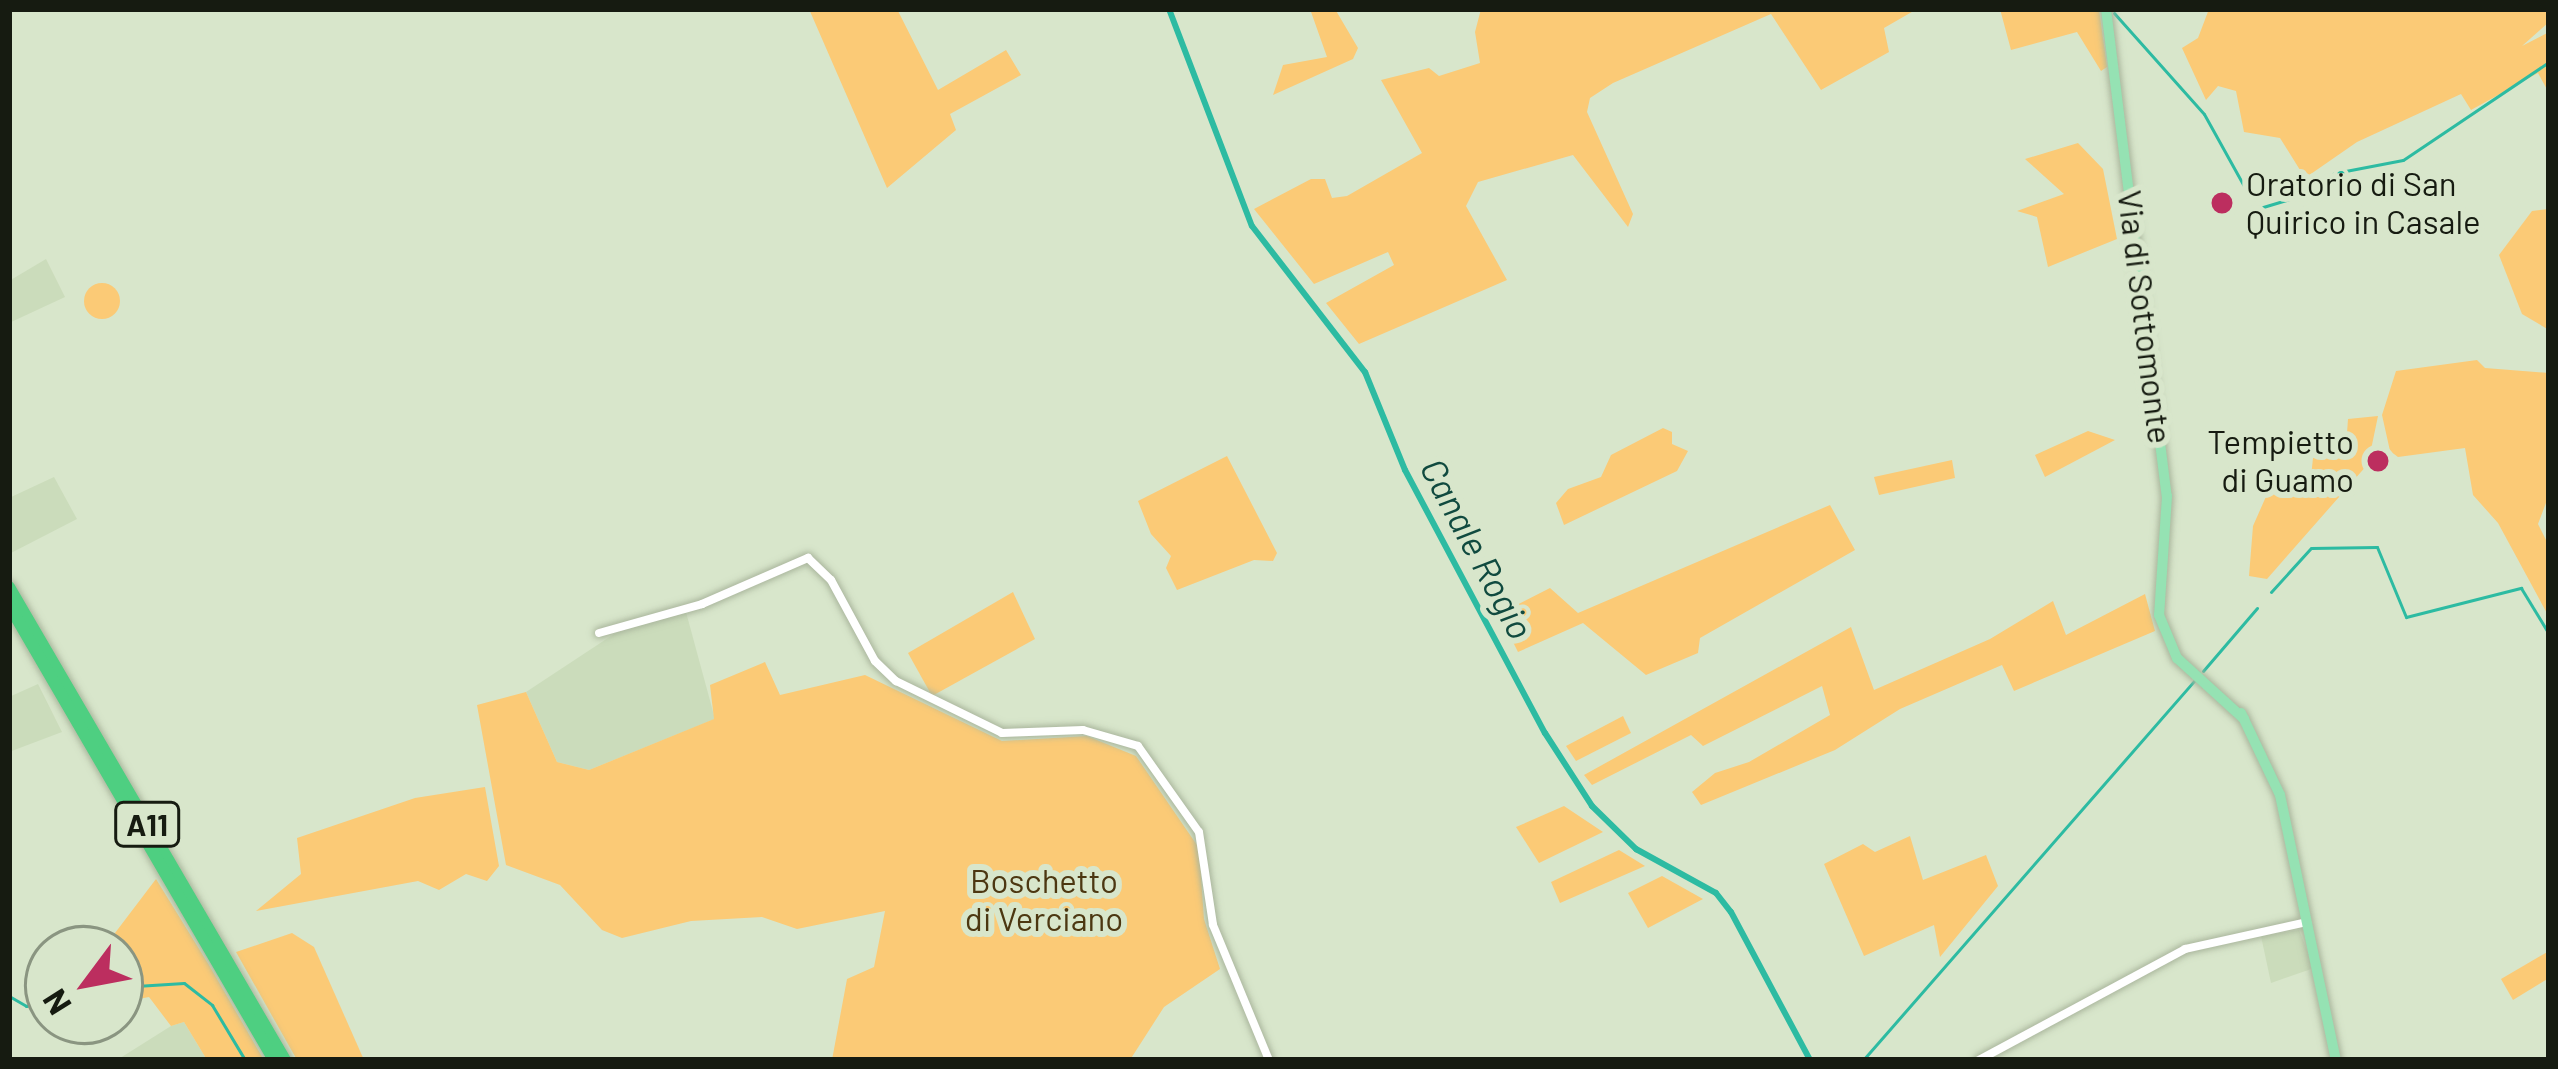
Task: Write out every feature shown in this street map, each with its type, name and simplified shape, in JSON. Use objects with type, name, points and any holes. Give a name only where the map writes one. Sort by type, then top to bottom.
[{"type":"highway","name":"A11","points":[[9,587],[285,1060]]},
{"type":"highway","name":"A11","points":[[9,605],[274,1060]]},
{"type":"main road","name":"Via di Sottomonte","points":[[2106,9],[2168,496],[2157,586],[2162,625],[2244,719],[2273,770],[2336,1060]]},
{"type":"street","points":[[599,633],[702,604],[808,559],[831,580],[875,661],[896,681],[1002,734],[1083,730],[1138,746],[1198,832],[1213,925],[1269,1060]]},
{"type":"street","points":[[1979,1060],[2185,949],[2307,922]]},
{"type":"shaded area","points":[[46,259],[65,297],[9,323],[9,281]]},
{"type":"shaded area","points":[[54,477],[77,519],[9,554],[9,498]]},
{"type":"shaded area","points":[[686,612],[715,719],[589,770],[557,762],[526,692],[617,632]]},
{"type":"shaded area","points":[[38,684],[62,732],[9,752],[9,697]]},
{"type":"shaded area","points":[[2299,930],[2314,968],[2271,983],[2261,936]]},
{"type":"shaded area","points":[[184,1022],[207,1060],[117,1060],[144,1045]]},
{"type":"green space","points":[[809,9],[897,9],[938,90],[1006,50],[1021,75],[950,114],[956,130],[887,188]]},
{"type":"green space","points":[[1310,9],[1335,9],[1358,48],[1353,59],[1273,95],[1283,65],[1327,57]]},
{"type":"green space","points":[[1481,9],[1917,9],[1884,28],[1889,52],[1821,90],[1771,14],[1613,83],[1590,98],[1587,112],[1633,214],[1628,227],[1573,155],[1478,182],[1466,206],[1507,280],[1359,344],[1326,303],[1394,265],[1388,252],[1314,284],[1254,209],[1311,179],[1325,179],[1332,198],[1347,196],[1422,153],[1381,80],[1429,68],[1439,76],[1480,63],[1475,32]]},
{"type":"green space","points":[[2000,9],[2099,9],[2107,67],[2101,71],[2077,32],[2011,50]]},
{"type":"green space","points":[[2209,9],[2549,9],[2549,22],[2522,46],[2549,32],[2549,93],[2538,73],[2471,110],[2461,94],[2357,142],[2305,178],[2280,138],[2244,132],[2236,91],[2218,86],[2206,100],[2182,48],[2198,38]]},
{"type":"green space","points":[[2078,143],[2103,169],[2117,239],[2048,267],[2037,217],[2017,211],[2064,194],[2025,159]]},
{"type":"green space","points":[[2549,209],[2549,330],[2522,314],[2499,255],[2532,211]]},
{"type":"green space","points":[[102,283],[115,288],[120,301],[115,314],[102,319],[89,314],[84,301],[89,288]]},
{"type":"green space","points":[[2477,360],[2485,368],[2549,373],[2549,495],[2538,524],[2549,546],[2549,617],[2498,523],[2473,495],[2465,448],[2398,457],[2390,451],[2382,415],[2396,371]]},
{"type":"green space","points":[[2378,416],[2368,464],[2267,579],[2249,576],[2253,526],[2268,492],[2310,486],[2313,458],[2346,447],[2348,419]]},
{"type":"green space","points":[[1663,428],[1672,432],[1672,444],[1688,451],[1677,471],[1564,525],[1556,503],[1568,489],[1601,477],[1611,455]]},
{"type":"green space","points":[[2088,431],[2115,440],[2045,477],[2035,455]]},
{"type":"green space","points":[[1227,456],[1277,553],[1273,561],[1254,560],[1177,590],[1166,568],[1171,556],[1151,534],[1138,501]]},
{"type":"green space","points":[[1952,460],[1955,478],[1879,495],[1874,477]]},
{"type":"green space","points":[[1830,505],[1855,550],[1700,638],[1698,653],[1646,675],[1583,623],[1518,652],[1499,614],[1550,588],[1578,613]]},
{"type":"green space","points":[[1013,592],[1035,639],[932,696],[908,653]]},
{"type":"green space","points":[[2145,594],[2155,631],[2014,691],[2002,665],[1900,709],[1835,750],[1701,805],[1692,792],[1715,773],[1749,762],[1830,715],[1822,686],[1703,746],[1691,735],[1592,785],[1584,775],[1851,627],[1874,690],[1990,639],[2053,601],[2066,635]]},
{"type":"green space","name":"Boschetto di Verciano","points":[[765,662],[780,695],[865,675],[1002,741],[1087,736],[1136,756],[1199,848],[1204,919],[1220,969],[1164,1007],[1130,1060],[832,1060],[847,979],[874,967],[885,911],[797,929],[762,917],[691,921],[622,938],[602,930],[560,885],[506,865],[477,705],[526,692],[557,762],[589,770],[714,719],[710,685]]},
{"type":"green space","points":[[1623,716],[1631,733],[1576,761],[1566,746]]},
{"type":"green space","points":[[485,787],[499,866],[487,881],[466,874],[439,890],[418,881],[256,911],[301,874],[297,838],[415,798]]},
{"type":"green space","points":[[1564,806],[1603,832],[1539,863],[1516,827]]},
{"type":"green space","points":[[1910,836],[1923,880],[1986,855],[1998,886],[1940,957],[1934,925],[1864,956],[1824,864],[1863,844],[1875,852]]},
{"type":"green space","points":[[1619,850],[1645,866],[1560,903],[1551,882]]},
{"type":"green space","points":[[1662,876],[1703,899],[1648,928],[1628,893]]},
{"type":"green space","points":[[156,879],[264,1060],[207,1060],[184,1022],[171,1026],[149,997],[144,998],[144,925],[121,925]]},
{"type":"green space","points":[[292,933],[314,947],[364,1060],[297,1060],[236,952]]},
{"type":"green space","points":[[2549,951],[2549,978],[2513,1000],[2501,979]]},
{"type":"waterway","name":"Canale Rogio","points":[[1169,9],[1252,226],[1365,372],[1405,470],[1545,733],[1592,806],[1636,849],[1716,893],[1731,912],[1810,1060]]},
{"type":"waterway","points":[[2114,13],[2204,114],[2245,188]]},
{"type":"waterway","points":[[2263,207],[2303,195],[2335,173],[2403,160],[2549,62]]},
{"type":"waterway","points":[[2271,592],[2311,548],[2377,547],[2406,617],[2521,588],[2549,634]]},
{"type":"waterway","points":[[2203,671],[2257,608]]},
{"type":"waterway","points":[[1863,1060],[2194,681]]},
{"type":"waterway","points":[[144,986],[184,983],[212,1005],[245,1060]]},
{"type":"waterway","points":[[9,996],[24,1005]]},
{"type":"place","name":"Oratorio di San Quirico in Casale","points":[[2222,203]]},
{"type":"place","name":"Tempietto di Guamo","points":[[2378,461]]}]
